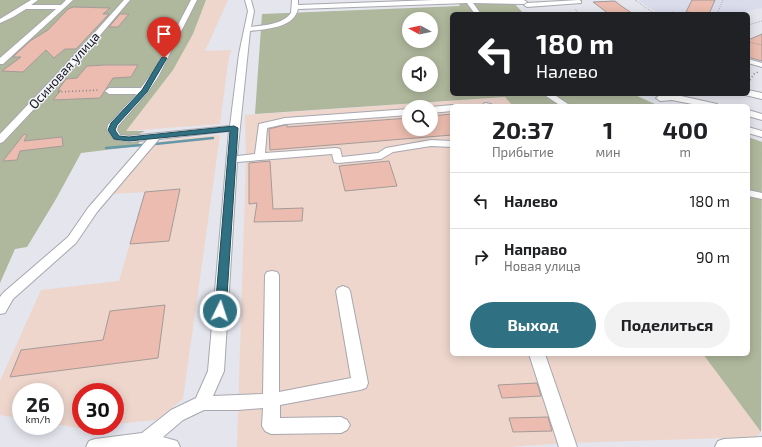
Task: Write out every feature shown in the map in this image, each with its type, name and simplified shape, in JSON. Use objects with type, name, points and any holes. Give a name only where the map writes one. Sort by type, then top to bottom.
[{"type":"street","points":[[0,20],[35,0]]},
{"type":"street","points":[[0,62],[70,0]]},
{"type":"street","name":"Осиновая улица","points":[[0,140],[127,0]]},
{"type":"street","points":[[194,0],[187,10],[158,70],[144,91],[113,125],[112,130],[116,137],[129,139],[234,128]]},
{"type":"street","points":[[202,403],[216,371],[234,128],[247,30],[251,11],[250,0],[248,0]]},
{"type":"street","points":[[247,30],[273,26],[288,20],[294,13],[295,3],[457,1],[579,2]]},
{"type":"street","points":[[468,1],[476,12]]},
{"type":"street","points":[[525,2],[534,12]]},
{"type":"street","points":[[25,7],[62,7]]},
{"type":"street","points":[[750,61],[762,64]]},
{"type":"street","points":[[109,91],[144,91]]},
{"type":"street","points":[[750,93],[762,96]]},
{"type":"street","points":[[550,96],[564,104]]},
{"type":"street","points":[[656,96],[676,104]]},
{"type":"street","points":[[656,96],[672,97],[705,104]]},
{"type":"street","points":[[438,109],[450,108]]},
{"type":"street","points":[[260,157],[262,126],[285,121],[402,113]]},
{"type":"street","points":[[750,122],[762,117]]},
{"type":"street","points":[[750,122],[762,124]]},
{"type":"street","points":[[750,123],[762,134]]},
{"type":"street","points":[[0,309],[8,296],[72,240],[92,210],[155,137]]},
{"type":"street","points":[[232,160],[336,151],[338,160],[381,156],[390,150],[431,143],[450,144]]},
{"type":"street","points":[[750,193],[762,196]]},
{"type":"street","points":[[272,275],[271,426],[341,425]]},
{"type":"street","points":[[146,440],[177,415],[202,403],[238,403],[272,400],[360,383],[342,291]]},
{"type":"street","points":[[538,356],[568,447]]},
{"type":"street","points":[[95,447],[146,440],[172,447]]},
{"type":"street","points":[[724,447],[750,446]]},
{"type":"path","points":[[635,0],[652,12]]},
{"type":"path","points":[[719,12],[723,0]]},
{"type":"path","points":[[750,24],[762,21]]},
{"type":"path","points":[[750,43],[762,46]]},
{"type":"path","points":[[751,78],[762,69]]},
{"type":"path","points":[[44,93],[83,90],[109,91]]},
{"type":"shaded area","points":[[206,0],[228,0],[205,51],[232,50],[229,56],[220,124],[126,131],[173,70],[193,34]]},
{"type":"shaded area","points":[[638,0],[762,0],[762,8],[745,12],[656,12]]},
{"type":"shaded area","points":[[505,97],[511,104],[450,104],[450,356],[704,356],[761,432],[756,437],[568,443],[507,447],[237,447],[246,158],[245,115],[402,104],[402,136],[438,136],[438,102]]},
{"type":"shaded area","points":[[220,135],[183,399],[156,420],[124,423],[124,383],[72,383],[72,427],[64,426],[64,383],[12,383],[12,417],[0,415],[0,381],[41,290],[119,281],[145,192],[111,194],[154,143],[172,139]]},
{"type":"green space","points":[[0,0],[206,0],[193,34],[173,70],[126,131],[145,131],[127,140],[139,141],[139,146],[81,153],[56,199],[27,247],[15,249],[0,283]]},
{"type":"green space","points":[[456,0],[511,0],[522,12],[450,12],[450,96],[637,96],[655,104],[511,104],[505,97],[438,102],[438,100],[402,100],[402,104],[255,114],[262,14],[460,6]]},
{"type":"green space","points":[[750,138],[762,142],[761,432],[704,356],[750,356]]},
{"type":"building","points":[[692,0],[715,0],[710,12],[686,12]]},
{"type":"building","points":[[615,1],[630,12],[606,12],[593,2]]},
{"type":"building","points":[[73,7],[110,8],[103,14],[109,14],[76,49],[65,49],[54,58],[46,50],[23,72],[2,71],[21,57],[13,57],[30,41],[48,30],[68,9]]},
{"type":"building","points":[[120,14],[129,14],[118,27],[109,27]]},
{"type":"building","points":[[762,34],[762,61],[750,58],[750,39]]},
{"type":"building","points":[[138,65],[131,77],[113,78],[100,98],[53,100],[61,90],[58,90],[66,79],[77,78],[87,66]]},
{"type":"building","points":[[450,114],[450,135],[270,150],[269,129],[285,125],[287,125],[287,127],[402,119],[402,136],[438,136],[438,115]]},
{"type":"building","points":[[24,134],[27,135],[24,141],[62,137],[63,146],[20,151],[17,160],[3,161]]},
{"type":"building","points":[[270,161],[273,209],[303,208],[302,221],[254,222],[257,203],[249,204],[249,163]]},
{"type":"building","points":[[389,161],[397,186],[345,191],[339,166]]},
{"type":"building","points":[[180,189],[169,241],[130,244],[145,192]]},
{"type":"building","points":[[165,305],[158,358],[10,377],[21,350],[103,340],[110,311]]},
{"type":"building","points":[[537,383],[541,396],[502,398],[498,385]]},
{"type":"building","points":[[548,417],[552,431],[513,432],[509,418]]},
{"type":"waterway","points":[[155,144],[213,138]]},
{"type":"waterway","points":[[106,148],[142,145]]},
{"type":"route","points":[[164,58],[144,91],[113,125],[112,130],[116,137],[121,139],[129,139],[234,128],[220,311]]}]
